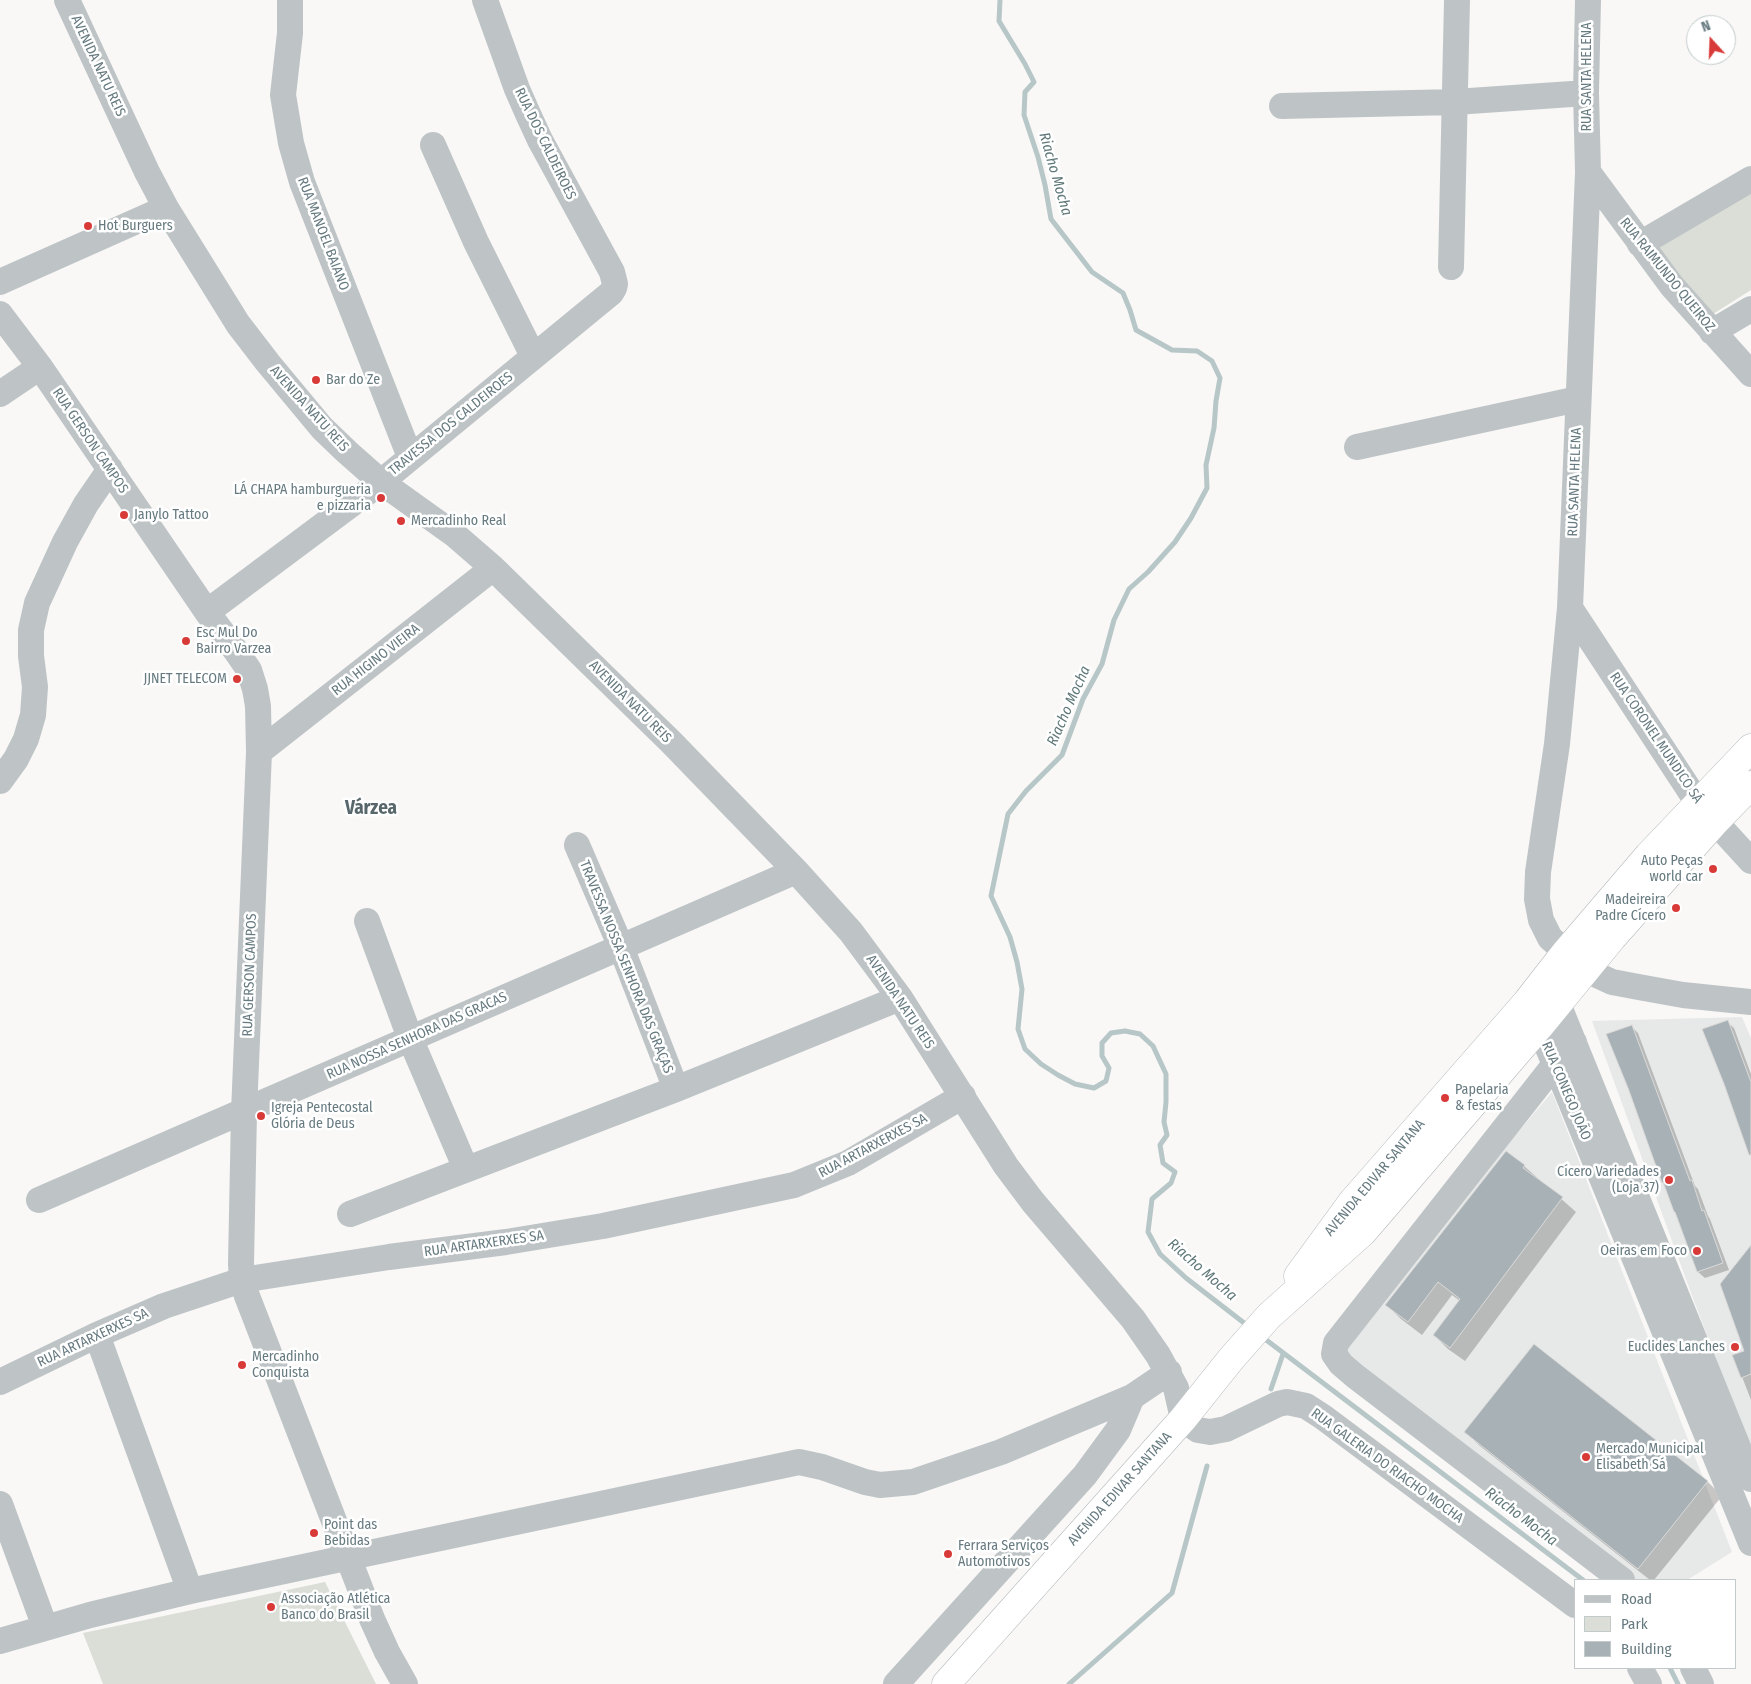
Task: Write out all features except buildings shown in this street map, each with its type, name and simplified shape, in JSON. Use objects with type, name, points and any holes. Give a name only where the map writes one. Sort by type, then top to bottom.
[{"type":"highway","name":"AVENIDA EDIVAR SANTANA","points":[[1707,813],[1751,748]]},
{"type":"highway","name":"AVENIDA EDIVAR SANTANA","points":[[1273,1312],[1363,1232],[1558,1004],[1575,961],[1648,856],[1707,813],[1751,785]]},
{"type":"highway","name":"AVENIDA EDIVAR SANTANA","points":[[946,1684],[1184,1419],[1231,1359],[1273,1312],[1352,1202],[1526,1003],[1575,961]]},
{"type":"street","name":"AVENIDA NATU REIS","points":[[67,0],[147,172],[166,208],[238,324],[268,363],[322,428],[380,482],[455,535],[493,568],[672,743],[796,871],[851,932],[900,998],[1014,1177],[1133,1319],[1169,1372],[1176,1388],[1184,1419]]},
{"type":"street","name":"RUA MANOEL BAIANO","points":[[290,0],[290,33],[284,95],[291,143],[302,182],[410,457]]},
{"type":"street","name":"RUA DOS CALDEIROES","points":[[485,0],[528,114],[540,140],[612,272],[615,284]]},
{"type":"street","points":[[1451,267],[1457,0]]},
{"type":"street","name":"RUA SANTA HELENA","points":[[1575,961],[1550,938],[1541,920],[1537,899],[1538,872],[1557,744],[1570,608],[1588,172],[1586,93],[1588,0]]},
{"type":"street","points":[[1282,106],[1455,102],[1586,93]]},
{"type":"street","points":[[433,145],[480,251],[533,356]]},
{"type":"street","name":"RUA RAIMUNDO QUEIROZ","points":[[1588,172],[1672,286],[1751,374]]},
{"type":"street","points":[[1640,244],[1751,179]]},
{"type":"street","points":[[0,282],[166,208]]},
{"type":"street","name":"TRAVESSA DOS CALDEIROES","points":[[208,612],[380,482],[611,293],[615,284]]},
{"type":"street","points":[[1712,332],[1751,309]]},
{"type":"street","name":"RUA GERSON CAMPOS","points":[[0,314],[40,367],[249,670],[255,689],[258,706],[259,752],[244,1112],[242,1280],[376,1628],[405,1684]]},
{"type":"street","points":[[0,394],[40,367]]},
{"type":"street","points":[[1357,447],[1578,399]]},
{"type":"street","points":[[0,781],[16,759],[26,739],[33,715],[35,687],[31,656],[31,630],[37,603],[86,504],[110,469]]},
{"type":"street","name":"RUA HIGINO VIEIRA","points":[[259,752],[493,568]]},
{"type":"street","name":"RUA CORONEL MUNDICO SÁ","points":[[1570,608],[1707,813],[1751,860]]},
{"type":"street","name":"TRAVESSA NOSSA SENHORA DAS GRAÇAS","points":[[576,845],[620,947],[676,1089]]},
{"type":"street","name":"RUA NOSSA SENHORA DAS GRACAS","points":[[39,1200],[796,871]]},
{"type":"street","points":[[367,921],[410,1038],[466,1169]]},
{"type":"street","points":[[1575,961],[1612,982],[1749,1007]]},
{"type":"street","points":[[350,1214],[676,1089],[900,998]]},
{"type":"street","points":[[1526,1003],[1539,1027]]},
{"type":"street","name":"RUA CONEGO JOÃO","points":[[1558,1004],[1574,1042],[1676,1327],[1751,1544]]},
{"type":"street","name":"RUA CONEGO JOÃO","points":[[1539,1027],[1676,1327],[1751,1479]]},
{"type":"street","points":[[1574,1042],[1336,1344],[1334,1354],[1341,1364],[1355,1376],[1621,1579]]},
{"type":"street","name":"RUA ARTARXERXES SA","points":[[0,1382],[97,1335],[164,1306],[242,1280],[586,1229],[794,1185],[848,1163],[963,1096]]},
{"type":"street","points":[[97,1335],[190,1591]]},
{"type":"street","points":[[0,1641],[45,1627],[190,1591],[799,1462],[822,1467],[872,1483],[896,1485],[913,1482],[1001,1452],[1132,1397],[1169,1372]]},
{"type":"street","points":[[896,1684],[1085,1475],[1118,1430],[1132,1397]]},
{"type":"street","name":"RUA GALERIA DO RIACHO MOCHA","points":[[1184,1419],[1198,1430],[1210,1432],[1226,1429],[1278,1404],[1287,1402],[1306,1406],[1574,1604]]},
{"type":"street","points":[[0,1504],[45,1627]]},
{"type":"street","points":[[1641,1669],[1649,1684]]},
{"type":"street","points":[[1694,1669],[1701,1684]]},
{"type":"shaded area","points":[[1742,1017],[1751,1038],[1751,1452],[1592,1021]]},
{"type":"shaded area","points":[[1552,1092],[1732,1552],[1689,1579],[1636,1579],[1343,1355],[1442,1222]]},
{"type":"green space","points":[[1751,187],[1751,290],[1710,316],[1654,244]]},
{"type":"green space","name":"Associação Atlética Banco do Brasil","points":[[325,1582],[376,1684],[103,1684],[83,1633]]},
{"type":"waterway","name":"Riacho Mocha","points":[[1000,0],[999,21],[1034,82],[1025,92],[1024,115],[1038,157],[1051,219],[1092,272],[1123,293],[1136,330],[1172,350],[1197,351],[1212,361],[1220,378],[1214,428],[1206,465],[1207,488],[1191,518],[1175,542],[1148,572],[1129,589],[1114,620],[1102,664],[1083,699],[1062,755],[1026,791],[1008,814],[991,896],[1010,937],[1017,962],[1022,989],[1018,1029],[1025,1049],[1041,1064],[1075,1084],[1094,1088],[1106,1081],[1109,1068],[1102,1056],[1102,1043],[1111,1033],[1125,1031],[1140,1034],[1153,1046],[1166,1074],[1164,1122],[1167,1135],[1160,1145],[1163,1163],[1175,1172],[1171,1183],[1152,1199],[1148,1232],[1160,1254],[1186,1278],[1248,1326]]},
{"type":"waterway","name":"Riacho Mocha","points":[[1261,1336],[1582,1579]]},
{"type":"waterway","points":[[1271,1389],[1283,1354]]},
{"type":"waterway","points":[[1069,1684],[1172,1593],[1207,1466]]},
{"type":"waterway","name":"Riacho Mocha","points":[[1670,1669],[1678,1684]]},
{"type":"place","name":"Hot Burguers","points":[[88,226]]},
{"type":"place","name":"Bar do Ze","points":[[316,380]]},
{"type":"place","name":"LÁ CHAPA hamburgueria e pizzaria","points":[[381,498]]},
{"type":"place","name":"Janylo Tattoo","points":[[124,515]]},
{"type":"place","name":"Mercadinho Real","points":[[401,521]]},
{"type":"place","name":"Esc Mul Do Bairro Varzea","points":[[186,641]]},
{"type":"place","name":"JJNET TELECOM","points":[[237,679]]},
{"type":"place","name":"Auto Peças world car","points":[[1713,869]]},
{"type":"place","name":"Madeireira Padre Cícero","points":[[1676,908]]},
{"type":"place","name":"Papelaria & festas","points":[[1445,1098]]},
{"type":"place","name":"Igreja Pentecostal Glória de Deus","points":[[261,1116]]},
{"type":"place","name":"Cícero Variedades (Loja 37)","points":[[1669,1180]]},
{"type":"place","name":"Oeiras em Foco","points":[[1697,1251]]},
{"type":"place","name":"Euclides Lanches","points":[[1735,1347]]},
{"type":"place","name":"Mercadinho Conquista","points":[[242,1365]]},
{"type":"place","name":"Mercado Municipal Elisabeth Sá","points":[[1586,1457]]},
{"type":"place","name":"Point das Bebidas","points":[[314,1533]]},
{"type":"place","name":"Ferrara Serviços Automotivos","points":[[948,1554]]},
{"type":"place","name":"Associação Atlética Banco do Brasil","points":[[271,1607]]},
{"type":"district","name":"Várzea","points":[[371,809]]}]
